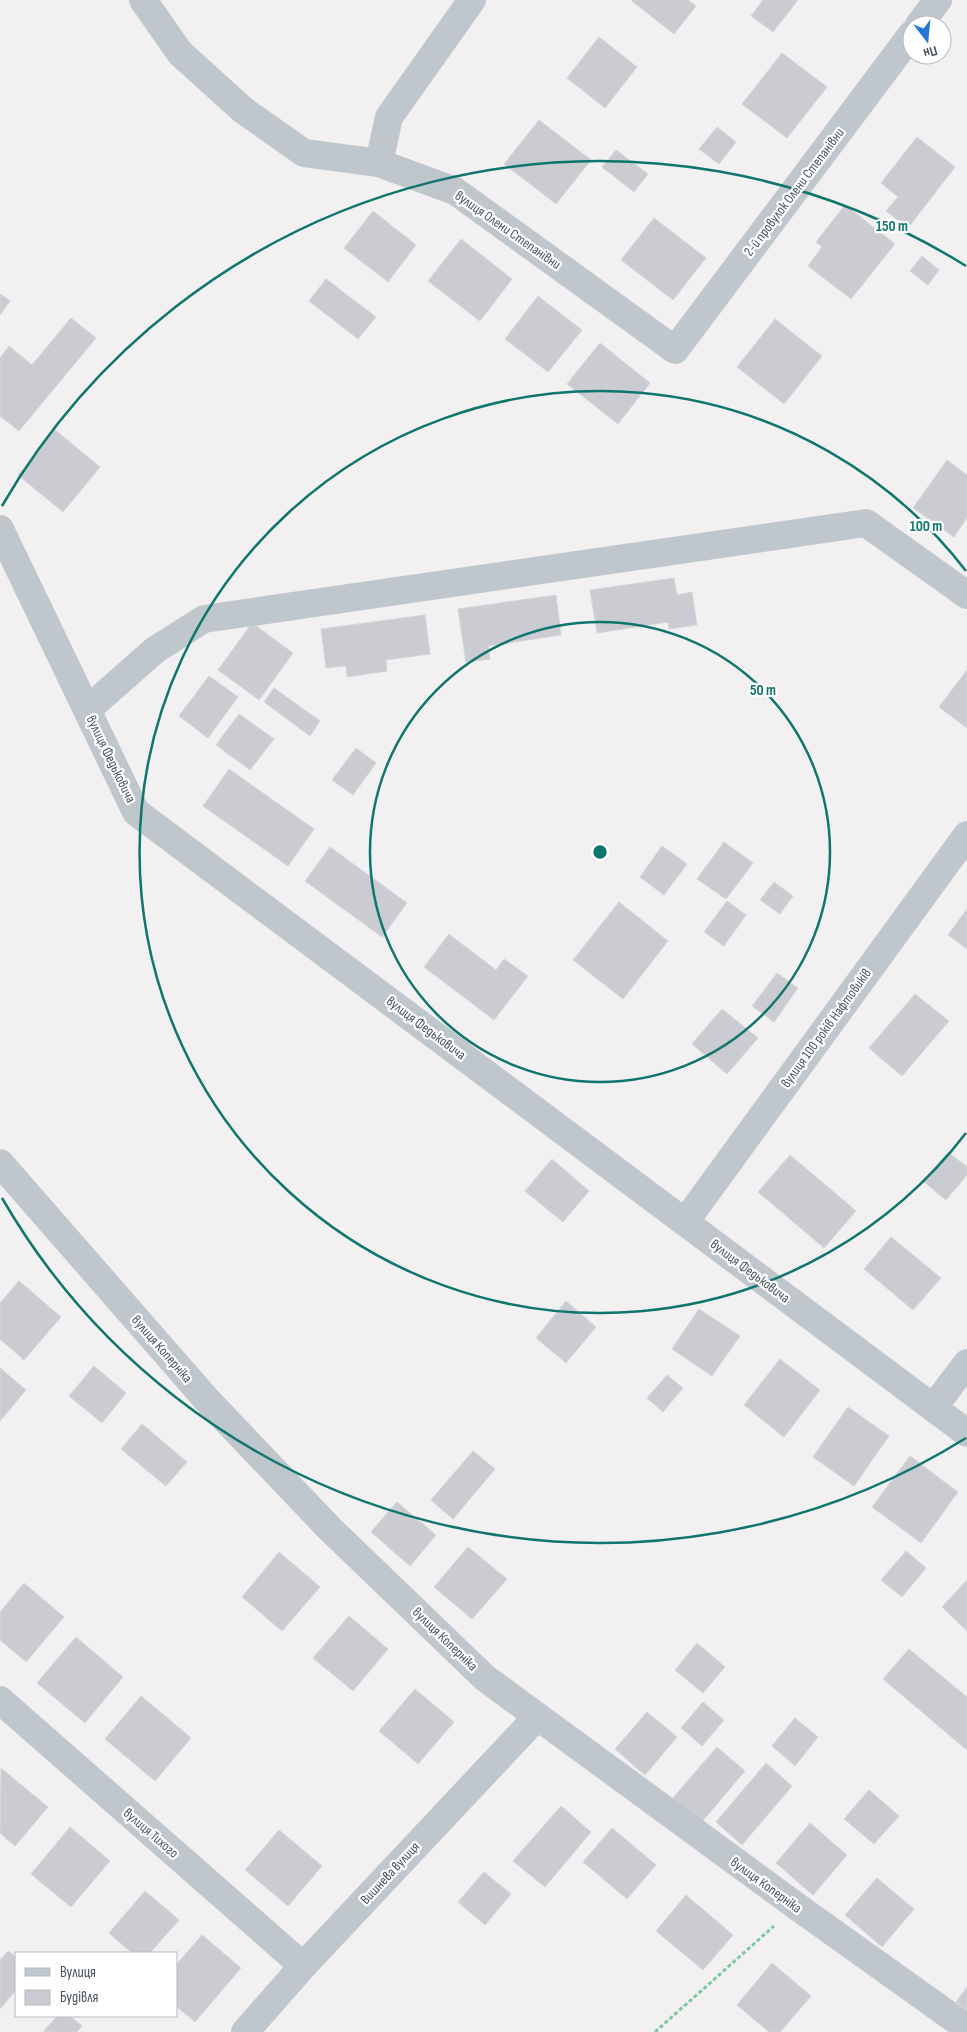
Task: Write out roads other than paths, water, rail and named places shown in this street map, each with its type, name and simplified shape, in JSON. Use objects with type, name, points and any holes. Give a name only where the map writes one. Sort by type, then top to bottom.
[{"type":"street","name":"вулиця Олени Степанівни","points":[[143,0],[180,53],[243,110],[304,153],[379,163],[455,191],[675,350]]},
{"type":"street","points":[[379,163],[389,117],[472,0]]},
{"type":"street","points":[[927,15],[938,0]]},
{"type":"street","name":"2-й провулок Олени Степанівни","points":[[675,350],[902,47]]},
{"type":"street","points":[[87,710],[155,650],[204,619],[866,523],[967,594]]},
{"type":"street","name":"вулиця Федьковича","points":[[0,529],[136,812],[967,1433]]},
{"type":"street","name":"вулиця 100 років Нафтовиків","points":[[685,1222],[967,835]]},
{"type":"street","name":"вулиця Коперніка","points":[[0,1163],[207,1400],[330,1529],[485,1678],[799,1908],[967,2028]]},
{"type":"street","points":[[933,1408],[967,1362]]},
{"type":"street","name":"вулиця Тихого","points":[[0,1700],[303,1966]]},
{"type":"street","name":"Вишнева вулиця","points":[[245,2032],[303,1966],[537,1717]]}]
